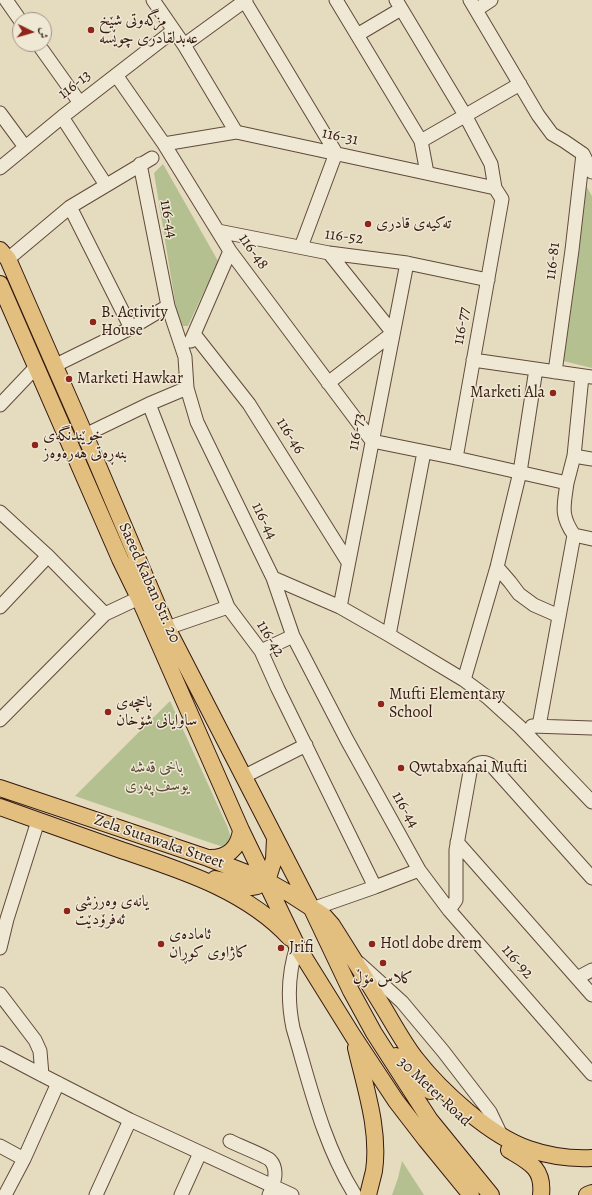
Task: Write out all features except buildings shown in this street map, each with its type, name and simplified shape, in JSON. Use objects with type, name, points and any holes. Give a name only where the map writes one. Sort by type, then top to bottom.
[{"type":"main road","name":"Saeed Kaban Str. 20","points":[[4,254],[85,435],[167,628],[312,909],[351,991],[374,1033]]},
{"type":"main road","name":"Saeed Kaban Str. 20","points":[[2,294],[36,367],[241,830],[267,881],[297,946]]},
{"type":"main road","points":[[120,559],[135,553]]},
{"type":"main road","name":"Zela Sutawaka Street","points":[[0,788],[208,858],[267,881],[290,894],[328,920],[405,1043],[423,1067],[457,1102],[474,1116],[516,1144],[541,1153],[565,1158],[592,1158]]},
{"type":"main road","name":"Zela Sutawaka Street","points":[[0,807],[188,873],[237,898],[269,918],[297,946]]},
{"type":"main road","points":[[66,831],[72,813]]},
{"type":"main road","points":[[208,858],[222,857],[234,849],[238,843],[241,830]]},
{"type":"main road","points":[[188,873],[245,886],[257,886],[267,881],[274,859],[275,838]]},
{"type":"main road","points":[[297,946],[353,1036],[396,1101],[471,1195]]},
{"type":"main road","points":[[374,1033],[430,1120],[491,1195]]},
{"type":"main road","name":"30 Meter Road","points":[[374,1033],[438,1098],[460,1118],[484,1136],[527,1160],[534,1166],[541,1182],[541,1195]]},
{"type":"main road","points":[[353,1036],[371,1111],[374,1136],[374,1170],[368,1195]]},
{"type":"main road","points":[[587,1195],[592,1193]]},
{"type":"street","points":[[6,0],[14,12]]},
{"type":"street","points":[[153,0],[184,45],[236,132]]},
{"type":"street","points":[[184,45],[245,0],[336,153],[301,247]]},
{"type":"street","points":[[336,0],[421,141],[427,173]]},
{"type":"street","points":[[491,0],[473,5],[552,134],[564,140],[582,154],[592,172]]},
{"type":"street","points":[[357,35],[398,4],[465,115],[491,164],[495,188]]},
{"type":"street","name":"116-13","points":[[0,168],[62,117],[173,31]]},
{"type":"street","points":[[44,52],[80,103]]},
{"type":"street","name":"116-48","points":[[116,75],[164,144],[230,251],[372,441]]},
{"type":"street","points":[[421,141],[520,84]]},
{"type":"street","points":[[0,113],[25,147]]},
{"type":"street","points":[[4,254],[70,207],[106,185],[62,117]]},
{"type":"street","name":"116-31","points":[[164,144],[236,132],[495,188]]},
{"type":"street","name":"116-81","points":[[555,372],[572,250],[582,154]]},
{"type":"street","name":"116-44","points":[[106,185],[146,161],[168,306],[185,357],[187,388],[197,422],[273,578],[293,636],[347,740],[420,870]]},
{"type":"street","name":"116-77","points":[[456,458],[502,199],[495,188]]},
{"type":"street","points":[[70,207],[131,328]]},
{"type":"street","name":"116-52","points":[[218,231],[329,253],[407,263],[488,280]]},
{"type":"street","points":[[185,357],[230,251]]},
{"type":"street","points":[[328,383],[393,333],[329,253]]},
{"type":"street","name":"116-73","points":[[340,608],[407,263]]},
{"type":"street","points":[[54,366],[131,328],[168,306]]},
{"type":"street","name":"116-46","points":[[194,334],[249,404],[348,562]]},
{"type":"street","points":[[474,360],[587,376],[563,512],[567,526],[574,535],[592,539]]},
{"type":"street","points":[[0,405],[36,367]]},
{"type":"street","points":[[464,680],[497,567],[520,472],[536,369]]},
{"type":"street","points":[[85,435],[149,404],[187,388]]},
{"type":"street","name":"116-42","points":[[149,404],[228,607],[261,651],[376,887]]},
{"type":"street","points":[[372,441],[567,483]]},
{"type":"street","points":[[389,635],[424,452]]},
{"type":"street","points":[[574,456],[592,459]]},
{"type":"street","points":[[0,512],[48,556],[105,614]]},
{"type":"street","points":[[539,726],[574,535]]},
{"type":"street","points":[[0,607],[48,556]]},
{"type":"street","points":[[497,567],[519,594],[534,605],[559,616]]},
{"type":"street","points":[[273,578],[340,608],[389,635],[464,680],[487,697],[520,727],[592,802]]},
{"type":"street","points":[[0,720],[105,614],[139,598]]},
{"type":"street","points":[[167,628],[228,607]]},
{"type":"street","points":[[261,651],[293,636]]},
{"type":"street","points":[[520,727],[539,726],[592,728]]},
{"type":"street","points":[[243,777],[306,745]]},
{"type":"street","points":[[449,910],[456,900],[457,842],[470,772],[474,766],[481,762],[492,766],[592,878]]},
{"type":"street","points":[[0,948],[3,918],[38,820]]},
{"type":"street","points":[[457,842],[592,995]]},
{"type":"street","points":[[312,909],[420,870]]},
{"type":"street","name":"116-92","points":[[420,870],[449,910],[592,1074]]},
{"type":"street","points":[[297,946],[291,968],[288,991],[293,1028],[326,1136],[355,1195]]},
{"type":"street","points":[[353,958],[402,1002],[443,1051],[490,1112],[501,1135]]},
{"type":"street","points":[[577,978],[592,970]]},
{"type":"street","points":[[0,994],[35,1040],[40,1051],[42,1075]]},
{"type":"street","points":[[0,1052],[130,1120],[200,1153],[271,1190],[292,1195]]},
{"type":"street","points":[[5,1195],[24,1159],[58,1083]]},
{"type":"street","points":[[96,1195],[130,1120]]},
{"type":"street","points":[[230,1142],[270,1159],[275,1173],[271,1190]]},
{"type":"street","points":[[0,1146],[24,1159]]},
{"type":"street","points":[[180,1195],[200,1153]]},
{"type":"green space","points":[[163,164],[218,261],[188,326],[179,326],[154,173]]},
{"type":"green space","points":[[581,177],[592,196],[592,368],[559,360]]},
{"type":"green space","name":"باخی قەشە یوسف پەری","points":[[170,701],[228,828],[231,838],[228,845],[221,846],[214,844],[75,796]]},
{"type":"green space","points":[[402,1161],[424,1195],[392,1195]]},
{"type":"place","name":"مزگەوتی شێخ عەبدلقادری چوێسە","points":[[91,30]]},
{"type":"place","name":"تەکیەی قادری","points":[[368,224]]},
{"type":"place","name":"B. Activity House","points":[[93,322]]},
{"type":"place","name":"Marketi Hawkar","points":[[69,379]]},
{"type":"place","name":"Marketi Ala","points":[[553,393]]},
{"type":"place","name":"خوێندنگەی بنەڕەتی هەرەوەز","points":[[35,445]]},
{"type":"place","name":"Mufti Elementary School","points":[[381,704]]},
{"type":"place","name":"باخچەی ساوایانی شۆخان","points":[[108,712]]},
{"type":"place","name":"Qwtabxanai Mufti","points":[[401,768]]},
{"type":"place","name":"یانەی وەرزشی ئەفرۆدێت","points":[[67,911]]},
{"type":"place","name":"ئامادەی کاژاوی کوڕان","points":[[161,944]]},
{"type":"place","name":"Hotl dobe drem","points":[[372,944]]},
{"type":"place","name":"Jrifi","points":[[281,948]]},
{"type":"place","name":"کلاس مۆڵ","points":[[383,963]]}]
